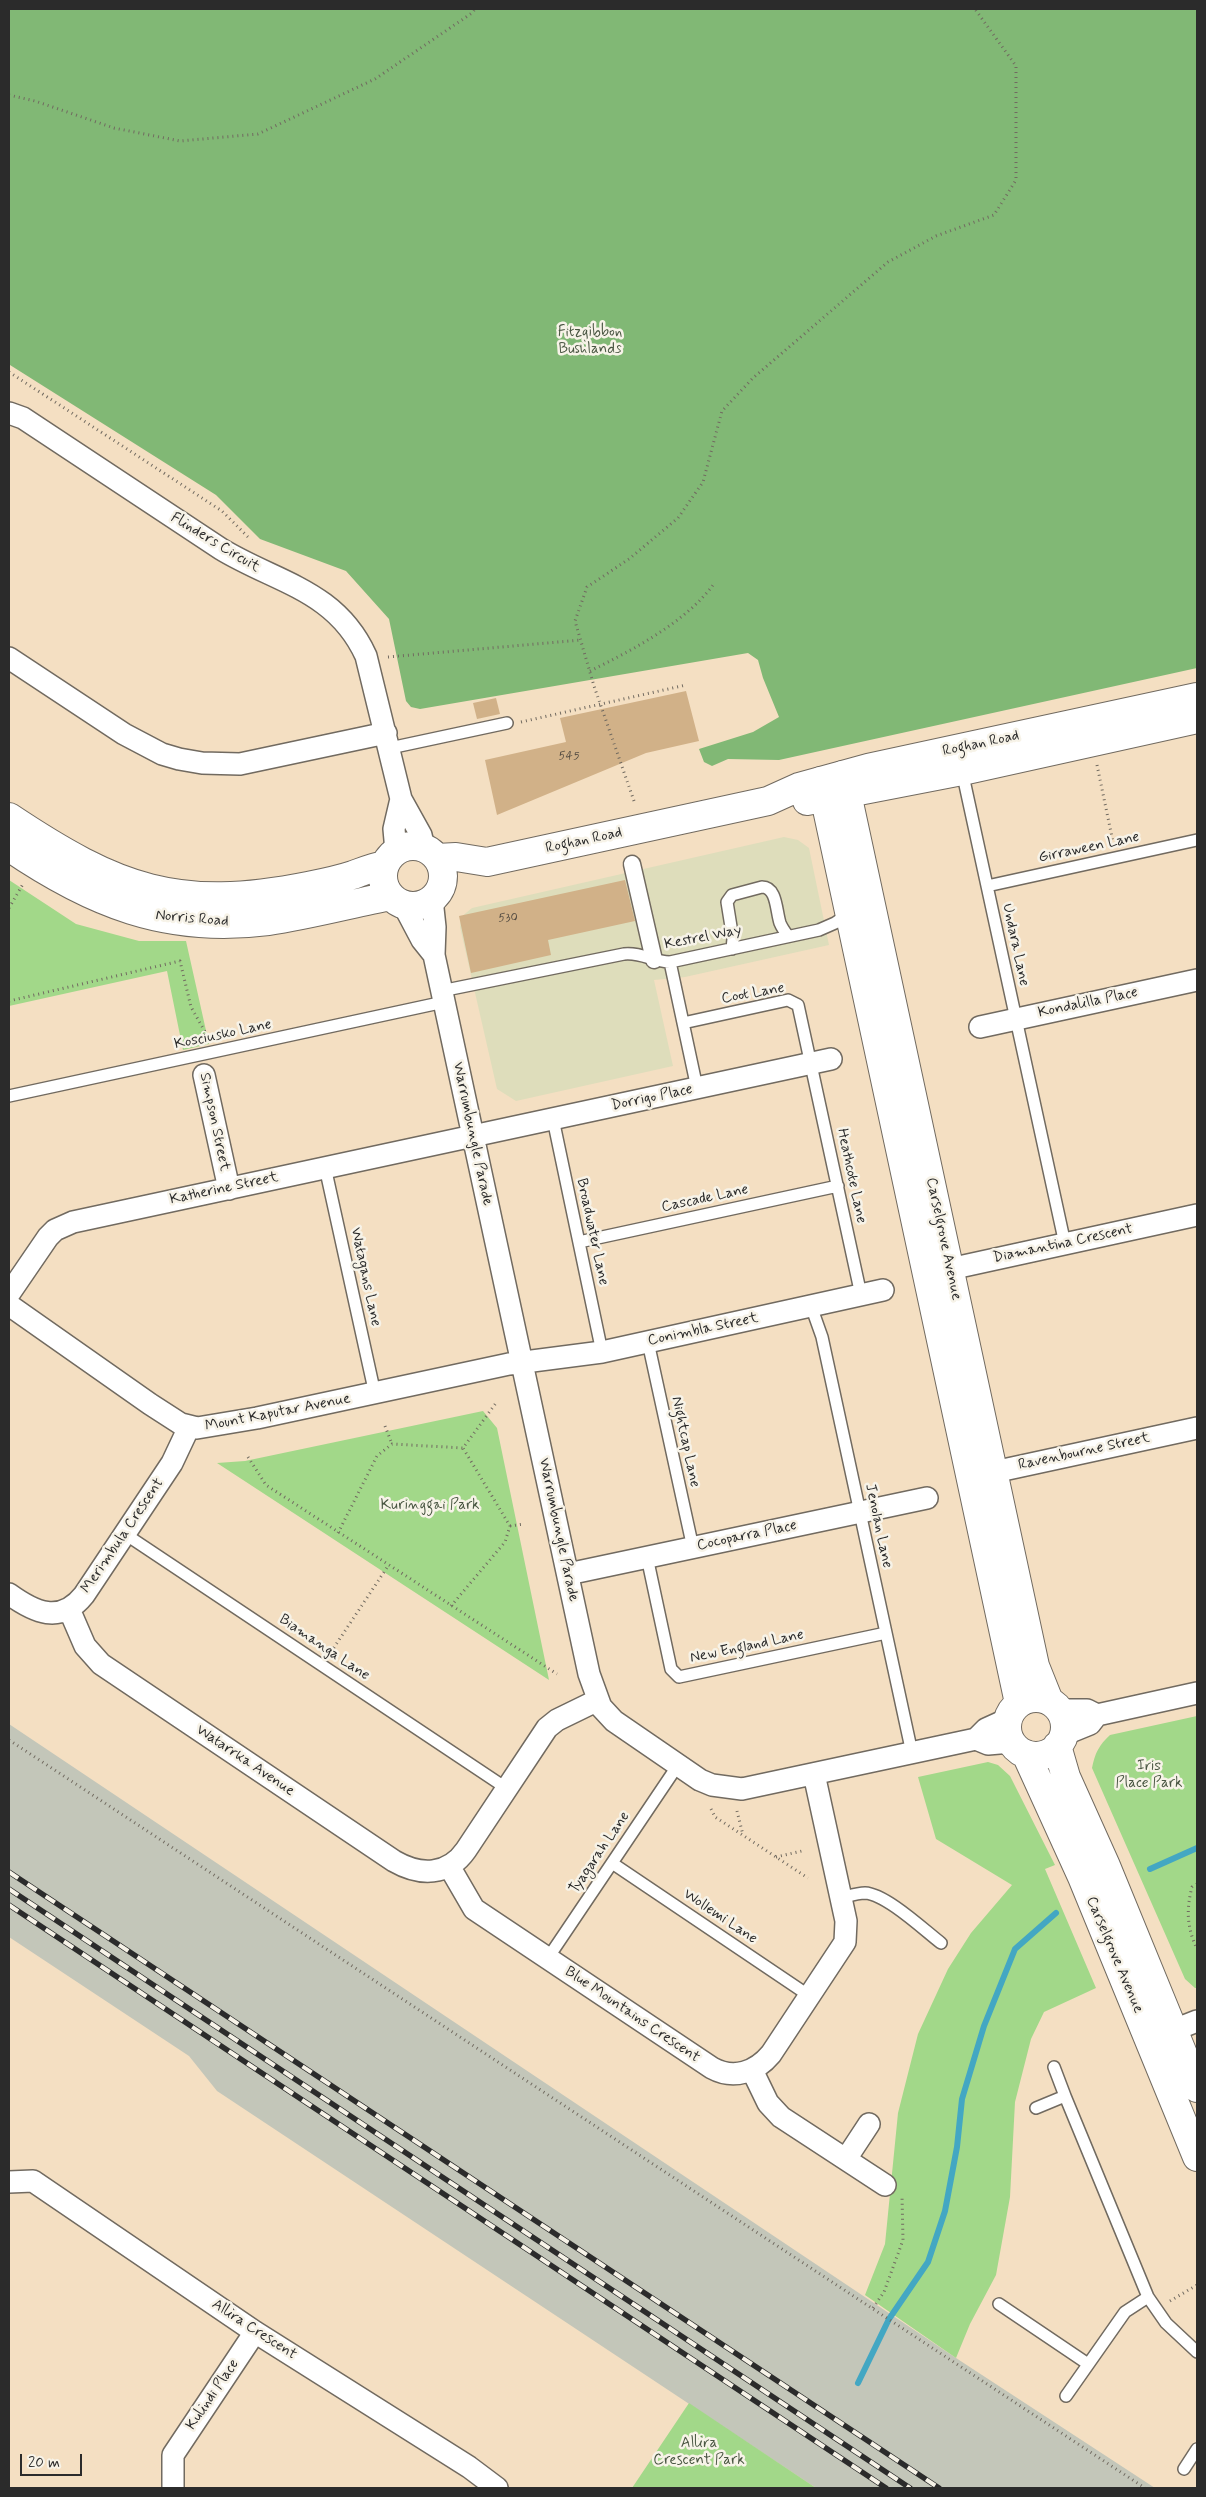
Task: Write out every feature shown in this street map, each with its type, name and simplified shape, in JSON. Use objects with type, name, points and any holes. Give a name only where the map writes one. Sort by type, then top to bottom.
[{"type":"street","name":"Flinders Circuit","points":[[9,413],[23,418],[229,554],[246,564],[321,599],[337,613],[360,642],[366,656],[401,799],[430,853]]},
{"type":"street","points":[[9,658],[124,734],[162,754],[202,764],[240,764],[388,741]]},
{"type":"street","name":"Roghan Road","points":[[834,787],[1197,697]]},
{"type":"street","name":"Roghan Road","points":[[436,893],[487,862],[768,800],[799,787],[834,787],[962,771],[1197,719]]},
{"type":"street","name":"Carselgrove Avenue","points":[[834,787],[850,912],[939,1271]]},
{"type":"street","name":"Carselgrove Avenue","points":[[834,787],[983,1474],[1035,1666],[1057,1723],[1066,1776],[1186,2025],[1197,2088]]},
{"type":"street","name":"Flinders Circuit","points":[[391,858],[394,829],[401,799]]},
{"type":"street","name":"Norris Road","points":[[9,817],[81,863],[112,877],[176,894],[206,897],[258,895],[339,879],[391,858]]},
{"type":"street","name":"Norris Road","points":[[9,847],[66,884],[94,898],[141,913],[182,921],[239,923],[397,900]]},
{"type":"street","points":[[404,847],[430,853],[442,866],[436,893],[423,904],[397,900],[383,881],[391,858],[404,847]]},
{"type":"street","name":"Roghan Road","points":[[430,853],[487,862]]},
{"type":"street","points":[[632,864],[662,961]]},
{"type":"street","name":"Warrumbungle Parade","points":[[436,893],[434,956],[589,1674],[598,1700],[614,1721],[700,1780],[725,1788],[754,1788],[976,1739],[988,1744],[1016,1730]]},
{"type":"street","name":"Warrumbungle Parade","points":[[397,900],[434,956]]},
{"type":"street","name":"Kondalilla Place","points":[[980,1027],[1197,980]]},
{"type":"street","name":"Dorrigo Place","points":[[472,1136],[821,1061]]},
{"type":"street","name":"Simpson Street","points":[[202,1065],[229,1189]]},
{"type":"street","name":"Katherine Street","points":[[9,1294],[48,1237],[64,1225],[472,1136]]},
{"type":"street","name":"Diamantina Crescent","points":[[939,1271],[1197,1215]]},
{"type":"street","name":"Conimbla Street","points":[[522,1362],[602,1352],[883,1290]]},
{"type":"street","name":"Mount Kaputar Avenue","points":[[9,1305],[150,1404],[188,1427],[221,1426],[522,1362]]},
{"type":"street","name":"Merimbula Crescent","points":[[69,1609],[84,1596],[172,1463],[188,1427]]},
{"type":"street","name":"Ravenbourne Street","points":[[983,1474],[1197,1428]]},
{"type":"street","name":"Carselgrove Avenue","points":[[983,1474],[1016,1730],[1050,1802],[1197,2157]]},
{"type":"street","name":"Cocoparra Place","points":[[568,1574],[927,1498]]},
{"type":"street","points":[[9,1594],[37,1611],[53,1613],[69,1609]]},
{"type":"street","name":"Watarrka Avenue","points":[[69,1609],[85,1646],[101,1664],[406,1868],[424,1872],[449,1866]]},
{"type":"street","points":[[1057,1723],[1034,1698],[1016,1730],[1042,1755],[1057,1723],[1087,1710],[1097,1715],[1197,1693]]},
{"type":"street","points":[[449,1866],[462,1856],[547,1728],[557,1720],[598,1700]]},
{"type":"street","points":[[814,1774],[841,1898],[847,1931],[845,1942],[811,1997],[771,2054],[765,2062],[752,2070],[774,2110],[882,2183]]},
{"type":"street","name":"Blue Mountains Crescent","points":[[449,1866],[474,1909],[712,2068],[733,2075],[752,2070]]},
{"type":"street","points":[[1150,2040],[1186,2025]]},
{"type":"street","points":[[846,2159],[869,2124]]},
{"type":"street","name":"Allira Crescent","points":[[9,2182],[33,2181],[255,2332],[469,2467],[497,2488]]},
{"type":"street","name":"Kulindi Place","points":[[173,2488],[173,2455],[255,2332]]},
{"type":"lane","points":[[388,741],[512,723]]},
{"type":"lane","name":"Undara Lane","points":[[962,771],[1065,1244]]},
{"type":"lane","name":"Girraween Lane","points":[[987,886],[1197,840]]},
{"type":"lane","points":[[732,949],[733,939],[727,902],[732,895],[762,887],[766,887],[772,892],[780,922],[788,936]]},
{"type":"lane","name":"Kestrel Way","points":[[443,996],[624,954],[638,953],[662,961],[732,949],[829,926],[850,912]]},
{"type":"lane","points":[[662,961],[683,1023],[697,1088]]},
{"type":"lane","name":"Kosciusko Lane","points":[[9,1096],[202,1065],[443,996]]},
{"type":"lane","name":"Coot Lane","points":[[683,1023],[791,1000],[800,1008],[821,1061]]},
{"type":"lane","name":"Heathcote Lane","points":[[821,1061],[838,1186],[861,1295]]},
{"type":"lane","name":"Broadwater Lane","points":[[553,1119],[602,1352]]},
{"type":"lane","name":"Watagans Lane","points":[[325,1168],[375,1394]]},
{"type":"lane","name":"Cascade Lane","points":[[579,1242],[838,1186]]},
{"type":"lane","name":"Jenolan Lane","points":[[811,1306],[822,1338],[912,1753]]},
{"type":"lane","name":"Nightcap Lane","points":[[648,1342],[693,1548]]},
{"type":"lane","name":"Biamanga Lane","points":[[125,1534],[506,1788]]},
{"type":"lane","name":"New England Lane","points":[[647,1557],[671,1669],[679,1677],[886,1633]]},
{"type":"lane","name":"Tyagarah Lane","points":[[548,1958],[678,1765]]},
{"type":"lane","name":"Wollemi Lane","points":[[612,1863],[811,1997]]},
{"type":"lane","points":[[841,1898],[864,1893],[878,1898],[941,1944]]},
{"type":"lane","points":[[1054,2067],[1148,2297],[1156,2311],[1197,2352]]},
{"type":"lane","points":[[1036,2108],[1065,2096]]},
{"type":"lane","points":[[1066,2396],[1125,2312],[1148,2297]]},
{"type":"lane","points":[[999,2304],[1088,2364]]},
{"type":"lane","points":[[1184,2468],[1197,2449]]},
{"type":"path","points":[[9,95],[35,101],[114,128],[180,141],[258,134],[375,79],[472,13],[475,9]]},
{"type":"path","points":[[634,801],[575,621],[588,587],[629,558],[678,518],[703,482],[722,410],[753,378],[888,262],[936,236],[994,215],[1016,180],[1016,66],[975,9]]},
{"type":"path","points":[[590,671],[627,653],[682,615],[702,600],[713,584]]},
{"type":"path","points":[[388,657],[581,640]]},
{"type":"path","points":[[512,723],[686,685]]},
{"type":"path","points":[[1097,765],[1116,858]]},
{"type":"path","points":[[9,908],[24,883]]},
{"type":"path","points":[[9,1001],[180,961],[191,1008],[212,1044]]},
{"type":"path","points":[[463,1448],[496,1403]]},
{"type":"path","points":[[386,1426],[392,1444]]},
{"type":"path","points":[[338,1533],[377,1456],[392,1444],[463,1448]]},
{"type":"path","points":[[451,1606],[505,1542],[510,1526],[463,1448]]},
{"type":"path","points":[[248,1457],[266,1485],[557,1674]]},
{"type":"path","points":[[510,1526],[524,1524]]},
{"type":"path","points":[[322,1665],[388,1566]]},
{"type":"path","points":[[9,1740],[1145,2488]]},
{"type":"path","points":[[710,1809],[715,1817],[808,1878]]},
{"type":"path","points":[[737,1811],[743,1836]]},
{"type":"path","points":[[776,1857],[802,1851]]},
{"type":"path","points":[[1197,1884],[1192,1887],[1187,1905],[1189,1930],[1197,1949]]},
{"type":"path","points":[[873,2308],[884,2292],[903,2240],[901,2193],[882,2183]]},
{"type":"path","points":[[1156,2311],[1197,2285]]},
{"type":"shaded area","points":[[784,837],[798,840],[809,848],[829,945],[685,977],[654,980],[673,1066],[516,1101],[497,1089],[460,927],[461,917],[472,908]]},
{"type":"shaded area","points":[[9,1724],[956,2358],[1155,2488],[816,2488],[217,2091],[189,2056],[9,1937]]},
{"type":"green space","name":"Fitzgibbon Bushlands","points":[[9,9],[1197,9],[1197,668],[779,760],[728,759],[712,766],[704,762],[699,749],[753,732],[779,717],[763,678],[758,660],[748,653],[420,709],[411,707],[406,701],[389,619],[346,571],[260,539],[216,495],[10,365]]},
{"type":"green space","points":[[9,880],[76,924],[139,941],[186,941],[209,1044],[183,1050],[167,971],[9,1006]]},
{"type":"green space","name":"Kuringgai Park","points":[[483,1411],[497,1428],[549,1680],[217,1463],[245,1461]]},
{"type":"green space","name":"Iris Place Park","points":[[1197,1716],[1197,1988],[1195,1988],[1185,1979],[1092,1768],[1098,1750],[1110,1735]]},
{"type":"green space","points":[[988,1762],[998,1765],[1010,1776],[1055,1865],[1045,1869],[1096,1988],[1044,2012],[1031,2039],[1015,2102],[1010,2197],[996,2275],[970,2324],[956,2358],[865,2295],[885,2244],[898,2113],[918,2034],[948,1969],[971,1933],[1012,1885],[936,1839],[918,1777]]},
{"type":"green space","name":"Allira Crescent Park","points":[[689,2403],[816,2488],[632,2488]]},
{"type":"building","points":[[686,691],[699,741],[646,753],[497,815],[485,760],[566,742],[560,718]]},
{"type":"building","points":[[496,698],[500,714],[477,719],[473,703]]},
{"type":"building","points":[[625,880],[635,921],[548,940],[551,955],[471,973],[459,916]]},
{"type":"waterway","points":[[1150,1869],[1197,1848]]},
{"type":"waterway","points":[[858,2383],[889,2319],[928,2262],[945,2211],[957,2147],[962,2099],[984,2026],[1015,1949],[1056,1913]]},
{"type":"railway","points":[[9,1872],[939,2488]]},
{"type":"railway","points":[[9,1889],[910,2488]]},
{"type":"railway","points":[[9,1905],[886,2488]]}]
